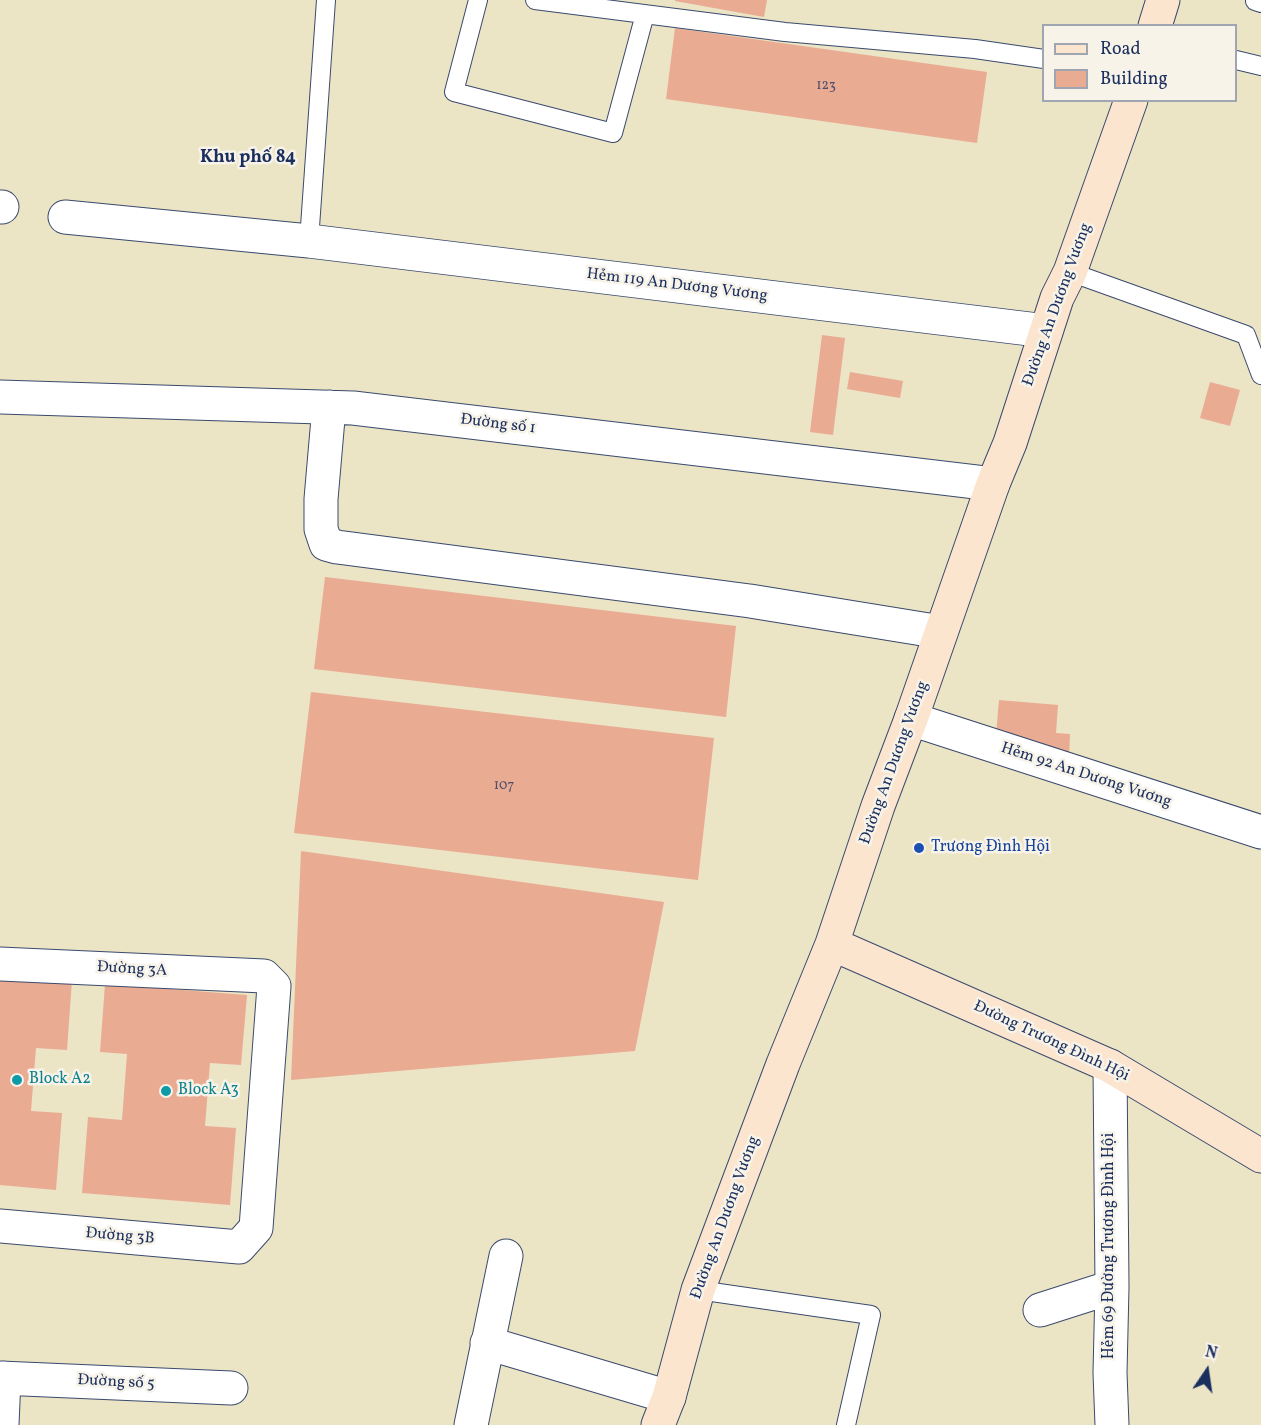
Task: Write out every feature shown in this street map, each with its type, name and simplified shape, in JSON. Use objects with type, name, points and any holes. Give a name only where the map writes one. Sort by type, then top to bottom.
[{"type":"main road","points":[[1156,24],[1163,0]]},
{"type":"main road","name":"Đường An Dương Vương","points":[[663,1411],[698,1290],[783,1064],[832,944],[878,806],[911,719],[993,484],[1010,443],[1057,298],[1070,272],[1130,102]]},
{"type":"main road","name":"Đường Trương Đình Hội","points":[[832,944],[1110,1066],[1261,1156]]},
{"type":"street","name":"Hẻm 119 An Dương Vương","points":[[65,217],[309,241],[1046,331]]},
{"type":"street","name":"Đường số 1","points":[[0,397],[353,408],[993,484]]},
{"type":"street","points":[[329,407],[321,499],[321,529],[326,544],[750,601],[941,632]]},
{"type":"street","name":"Hẻm 92 An Dương Vương","points":[[911,719],[1261,832]]},
{"type":"street","name":"Đường 3A","points":[[0,964],[264,976],[274,986],[256,1228],[239,1247]]},
{"type":"street","name":"Hẻm 69 Đường Trương Đình Hội","points":[[1110,1066],[1112,1425]]},
{"type":"street","name":"Đường 3B","points":[[0,1227],[239,1247]]},
{"type":"street","points":[[471,1425],[506,1256]]},
{"type":"street","points":[[1040,1310],[1112,1287]]},
{"type":"street","points":[[488,1343],[663,1411]]},
{"type":"street","points":[[2,1378],[2,1425]]},
{"type":"street","name":"Đường số 5","points":[[2,1378],[231,1388]]},
{"type":"lane","points":[[309,241],[326,0]]},
{"type":"lane","points":[[478,0],[454,92],[613,133],[645,14]]},
{"type":"lane","points":[[535,0],[785,32],[975,49],[1042,59]]},
{"type":"lane","points":[[1237,60],[1261,66]]},
{"type":"lane","points":[[1070,272],[1246,335],[1261,375]]},
{"type":"lane","points":[[698,1290],[871,1315],[846,1425]]},
{"type":"building","points":[[675,0],[767,0],[764,17]]},
{"type":"building","points":[[675,28],[987,72],[977,143],[666,99]]},
{"type":"building","points":[[822,335],[845,338],[833,435],[810,432]]},
{"type":"building","points":[[850,372],[903,381],[900,398],[847,389]]},
{"type":"building","points":[[1210,382],[1240,390],[1230,426],[1200,418]]},
{"type":"building","points":[[325,577],[736,626],[726,717],[314,669]]},
{"type":"building","points":[[311,692],[714,738],[698,880],[294,833]]},
{"type":"building","points":[[999,700],[1058,705],[1056,733],[1070,734],[1069,757],[996,735]]},
{"type":"building","points":[[301,851],[664,902],[635,1051],[291,1080]]},
{"type":"building","name":"Block A2","points":[[0,974],[72,980],[67,1050],[36,1048],[31,1111],[62,1113],[56,1190],[0,1185]]},
{"type":"building","name":"Block A3","points":[[105,984],[247,995],[241,1065],[210,1063],[205,1126],[236,1128],[230,1205],[82,1193],[88,1117],[122,1120],[127,1054],[100,1052]]},
{"type":"place","name":"Trương Đình Hội","points":[[919,848]]},
{"type":"place","name":"Block A2","points":[[17,1080]]},
{"type":"place","name":"Block A3","points":[[166,1091]]},
{"type":"district","name":"Khu phố 84","points":[[248,159]]}]
